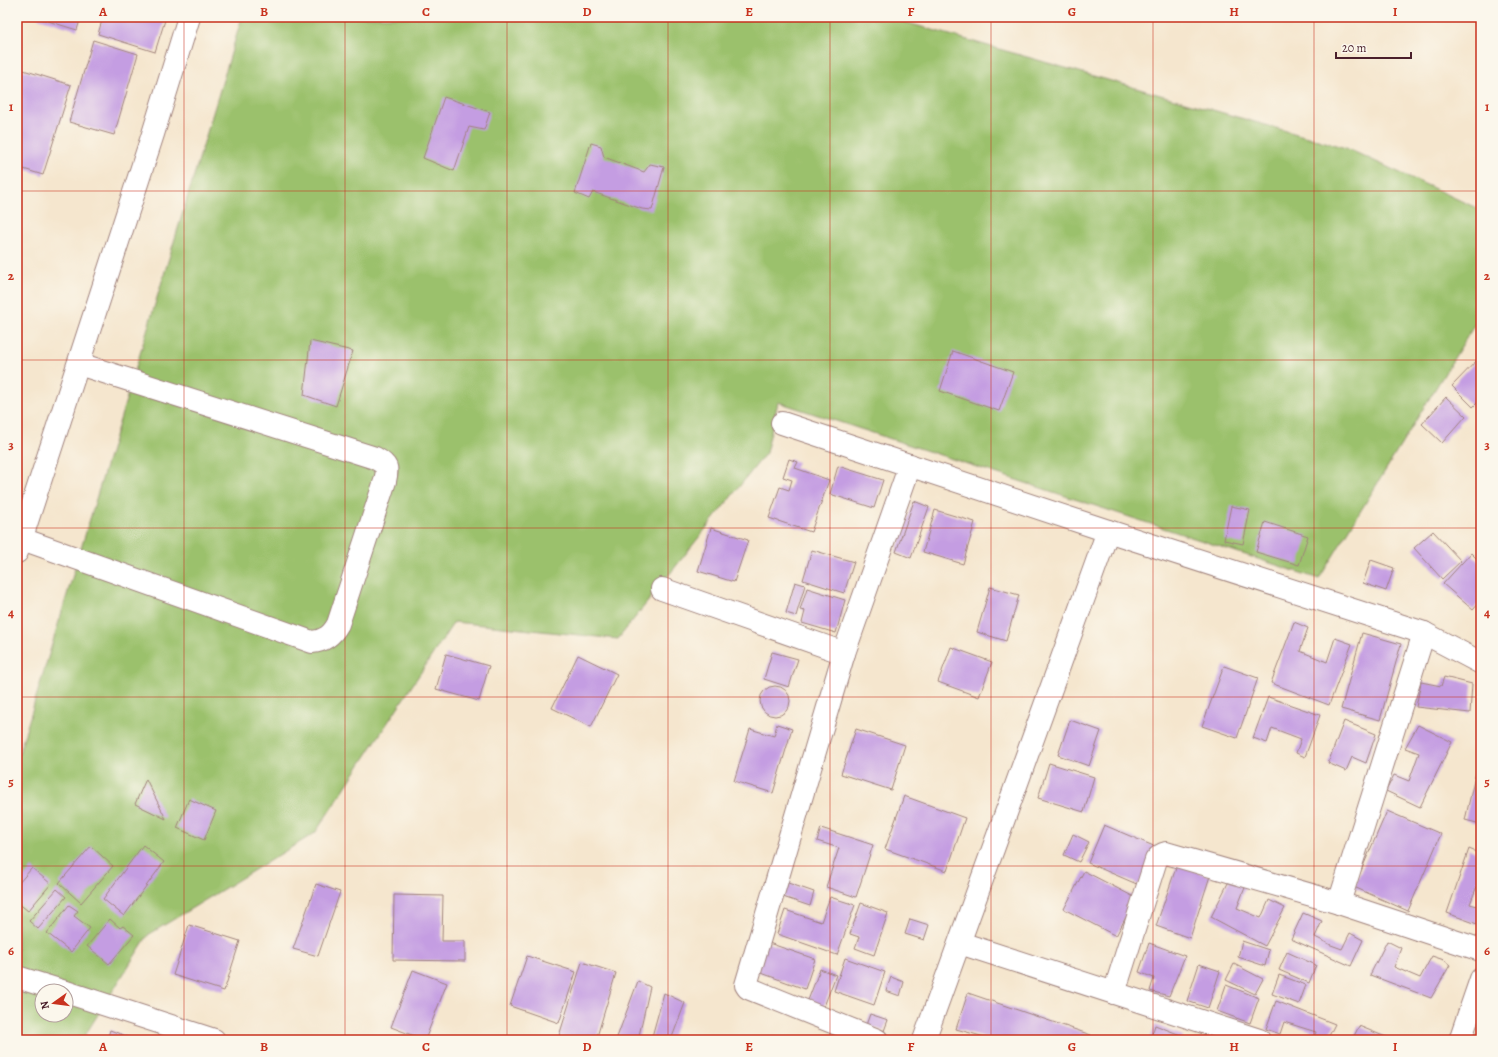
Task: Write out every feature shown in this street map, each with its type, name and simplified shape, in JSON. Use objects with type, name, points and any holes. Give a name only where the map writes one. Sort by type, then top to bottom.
[{"type":"street","points":[[78,364],[375,458],[383,462],[386,466],[387,474],[385,481],[338,624],[328,637],[320,641],[312,642],[19,546],[78,364],[153,134],[189,17]]},
{"type":"street","points":[[782,423],[1108,531],[1424,633],[1481,664]]},
{"type":"street","points":[[877,1040],[746,987],[844,653],[910,465]]},
{"type":"street","points":[[924,1040],[1108,531]]},
{"type":"street","points":[[662,589],[844,653]]},
{"type":"street","points":[[1339,903],[1424,633]]},
{"type":"street","points":[[1114,993],[1156,860],[1160,855],[1166,853],[1339,903],[1481,950]]},
{"type":"street","points":[[960,943],[1259,1040]]},
{"type":"street","points":[[17,977],[36,983]]},
{"type":"street","points":[[1460,1040],[1481,979]]},
{"type":"street","points":[[74,995],[214,1040]]},
{"type":"green space","points":[[242,17],[887,17],[1346,148],[1481,210],[1481,314],[1319,579],[778,402],[766,453],[618,639],[454,622],[315,833],[148,935],[82,1040],[17,1040],[17,760]]},
{"type":"building","points":[[35,17],[81,17],[77,30]]},
{"type":"building","points":[[103,17],[166,17],[155,52],[98,34]]},
{"type":"building","points":[[93,40],[138,54],[114,135],[69,122]]},
{"type":"building","points":[[17,68],[71,85],[43,175],[17,167]]},
{"type":"building","points":[[444,97],[490,112],[484,130],[469,127],[454,171],[423,158]]},
{"type":"building","points":[[591,143],[601,146],[604,157],[644,172],[650,164],[664,167],[652,210],[642,209],[593,192],[589,199],[575,193]]},
{"type":"building","points":[[310,341],[353,351],[336,406],[304,395]]},
{"type":"building","points":[[953,351],[1013,372],[999,411],[940,391]]},
{"type":"building","points":[[1481,356],[1481,399],[1473,407],[1452,386]]},
{"type":"building","points":[[1446,397],[1466,416],[1442,443],[1422,424]]},
{"type":"building","points":[[789,459],[798,462],[795,468],[829,480],[811,532],[769,518],[780,487],[789,490],[792,480],[783,477]]},
{"type":"building","points":[[838,466],[883,480],[874,508],[830,494]]},
{"type":"building","points":[[914,501],[929,507],[911,558],[896,552]]},
{"type":"building","points":[[1231,506],[1250,510],[1243,544],[1224,540]]},
{"type":"building","points":[[935,510],[975,522],[963,564],[923,552]]},
{"type":"building","points":[[1265,522],[1308,536],[1299,565],[1256,552]]},
{"type":"building","points":[[711,528],[748,540],[734,582],[698,571]]},
{"type":"building","points":[[1433,531],[1461,561],[1442,579],[1414,548]]},
{"type":"building","points":[[812,550],[854,562],[844,593],[803,580]]},
{"type":"building","points":[[1471,553],[1481,563],[1481,601],[1473,610],[1443,584]]},
{"type":"building","points":[[1371,560],[1394,568],[1386,591],[1363,583]]},
{"type":"building","points":[[795,582],[805,585],[796,616],[786,613]]},
{"type":"building","points":[[990,587],[1019,595],[1006,641],[977,632]]},
{"type":"building","points":[[807,588],[845,600],[836,633],[802,623],[805,611],[800,610]]},
{"type":"building","points":[[1294,622],[1308,628],[1300,651],[1327,662],[1335,638],[1352,644],[1329,705],[1271,683]]},
{"type":"building","points":[[1362,633],[1401,644],[1380,720],[1341,709]]},
{"type":"building","points":[[951,647],[992,662],[979,697],[938,682]]},
{"type":"building","points":[[772,652],[798,659],[789,687],[764,679]]},
{"type":"building","points":[[446,654],[489,666],[479,701],[436,689]]},
{"type":"building","points":[[578,655],[617,674],[591,727],[552,708]]},
{"type":"building","points":[[1224,666],[1258,678],[1237,738],[1202,726]]},
{"type":"building","points":[[1444,677],[1472,684],[1470,713],[1416,707],[1421,682],[1441,686]]},
{"type":"building","points":[[775,686],[785,691],[790,701],[785,711],[775,716],[765,711],[760,701],[765,691]]},
{"type":"building","points":[[1268,697],[1320,715],[1305,757],[1296,753],[1301,739],[1272,728],[1267,743],[1253,738]]},
{"type":"building","points":[[1070,720],[1101,731],[1089,766],[1058,755]]},
{"type":"building","points":[[1344,721],[1376,734],[1366,763],[1352,757],[1346,771],[1328,763]]},
{"type":"building","points":[[777,724],[792,729],[773,793],[734,781],[750,729],[774,736]]},
{"type":"building","points":[[1418,725],[1452,742],[1420,807],[1386,791],[1394,775],[1409,781],[1419,753],[1405,748]]},
{"type":"building","points":[[856,729],[905,745],[891,790],[841,774]]},
{"type":"building","points":[[1479,759],[1481,760],[1481,824],[1465,820]]},
{"type":"building","points":[[1049,763],[1094,777],[1084,812],[1038,798]]},
{"type":"building","points":[[146,779],[166,819],[135,804]]},
{"type":"building","points":[[904,796],[965,818],[947,871],[885,849]]},
{"type":"building","points":[[189,799],[216,811],[204,840],[177,828]]},
{"type":"building","points":[[1387,811],[1441,834],[1408,911],[1354,887]]},
{"type":"building","points":[[1104,825],[1156,847],[1139,885],[1088,863]]},
{"type":"building","points":[[821,828],[873,845],[856,897],[826,887],[839,848],[817,841]]},
{"type":"building","points":[[1073,834],[1089,842],[1079,862],[1064,855]]},
{"type":"building","points":[[143,845],[164,862],[124,916],[103,899]]},
{"type":"building","points":[[91,846],[113,866],[81,903],[59,883]]},
{"type":"building","points":[[1469,849],[1481,854],[1481,876],[1470,904],[1481,907],[1477,924],[1447,913]]},
{"type":"building","points":[[1177,865],[1210,876],[1190,938],[1156,926]]},
{"type":"building","points":[[32,868],[51,884],[28,911],[17,902],[17,885]]},
{"type":"building","points":[[1084,871],[1136,898],[1116,936],[1064,909]]},
{"type":"building","points":[[1230,879],[1246,885],[1237,908],[1261,918],[1269,900],[1285,908],[1265,946],[1211,917]]},
{"type":"building","points":[[788,883],[814,892],[810,906],[783,897]]},
{"type":"building","points":[[316,884],[340,892],[318,956],[293,949]]},
{"type":"building","points":[[57,889],[66,897],[38,929],[29,921]]},
{"type":"building","points":[[394,895],[443,896],[442,941],[465,941],[465,961],[393,960]]},
{"type":"building","points":[[830,897],[855,905],[837,955],[777,934],[785,910],[821,922]]},
{"type":"building","points":[[861,903],[888,913],[874,955],[855,948],[859,937],[850,934]]},
{"type":"building","points":[[69,905],[78,911],[74,916],[90,928],[71,952],[47,933]]},
{"type":"building","points":[[1303,913],[1322,921],[1315,937],[1331,945],[1342,949],[1350,933],[1363,940],[1351,966],[1291,939]]},
{"type":"building","points":[[110,919],[120,928],[123,926],[134,935],[109,964],[87,946]]},
{"type":"building","points":[[910,919],[929,925],[924,940],[905,934]]},
{"type":"building","points":[[189,925],[240,941],[224,991],[173,975]]},
{"type":"building","points":[[1242,941],[1269,950],[1265,966],[1238,957]]},
{"type":"building","points":[[1387,941],[1401,948],[1394,967],[1420,978],[1432,956],[1444,960],[1450,965],[1431,998],[1370,975]]},
{"type":"building","points":[[766,942],[815,959],[805,989],[756,971]]},
{"type":"building","points":[[1149,943],[1185,956],[1169,996],[1150,991],[1154,978],[1139,972]]},
{"type":"building","points":[[1287,952],[1316,965],[1309,983],[1279,970]]},
{"type":"building","points":[[527,956],[576,972],[559,1023],[510,1006]]},
{"type":"building","points":[[845,958],[885,972],[874,1005],[834,991]]},
{"type":"building","points":[[582,962],[616,973],[596,1040],[570,1040],[559,1036]]},
{"type":"building","points":[[1199,964],[1220,971],[1208,1008],[1187,1001]]},
{"type":"building","points":[[1234,964],[1263,979],[1255,994],[1226,980]]},
{"type":"building","points":[[820,969],[836,975],[823,1009],[807,1003]]},
{"type":"building","points":[[413,970],[447,983],[425,1040],[391,1027]]},
{"type":"building","points":[[1279,975],[1306,985],[1299,1004],[1272,994]]},
{"type":"building","points":[[891,977],[904,982],[900,996],[886,991]]},
{"type":"building","points":[[638,981],[650,987],[638,1040],[616,1040]]},
{"type":"building","points":[[1226,985],[1259,998],[1250,1023],[1217,1011]]},
{"type":"building","points":[[664,993],[685,1003],[671,1040],[651,1040]]},
{"type":"building","points":[[968,993],[1091,1035],[1089,1040],[992,1040],[956,1029]]},
{"type":"building","points":[[1276,1001],[1335,1024],[1327,1040],[1313,1040],[1316,1032],[1284,1022],[1280,1034],[1266,1029]]},
{"type":"building","points":[[870,1014],[888,1020],[884,1031],[866,1025]]},
{"type":"building","points":[[1155,1025],[1183,1036],[1181,1040],[1150,1040]]},
{"type":"building","points":[[1359,1026],[1393,1040],[1352,1040]]},
{"type":"building","points":[[110,1030],[136,1040],[107,1040]]}]
